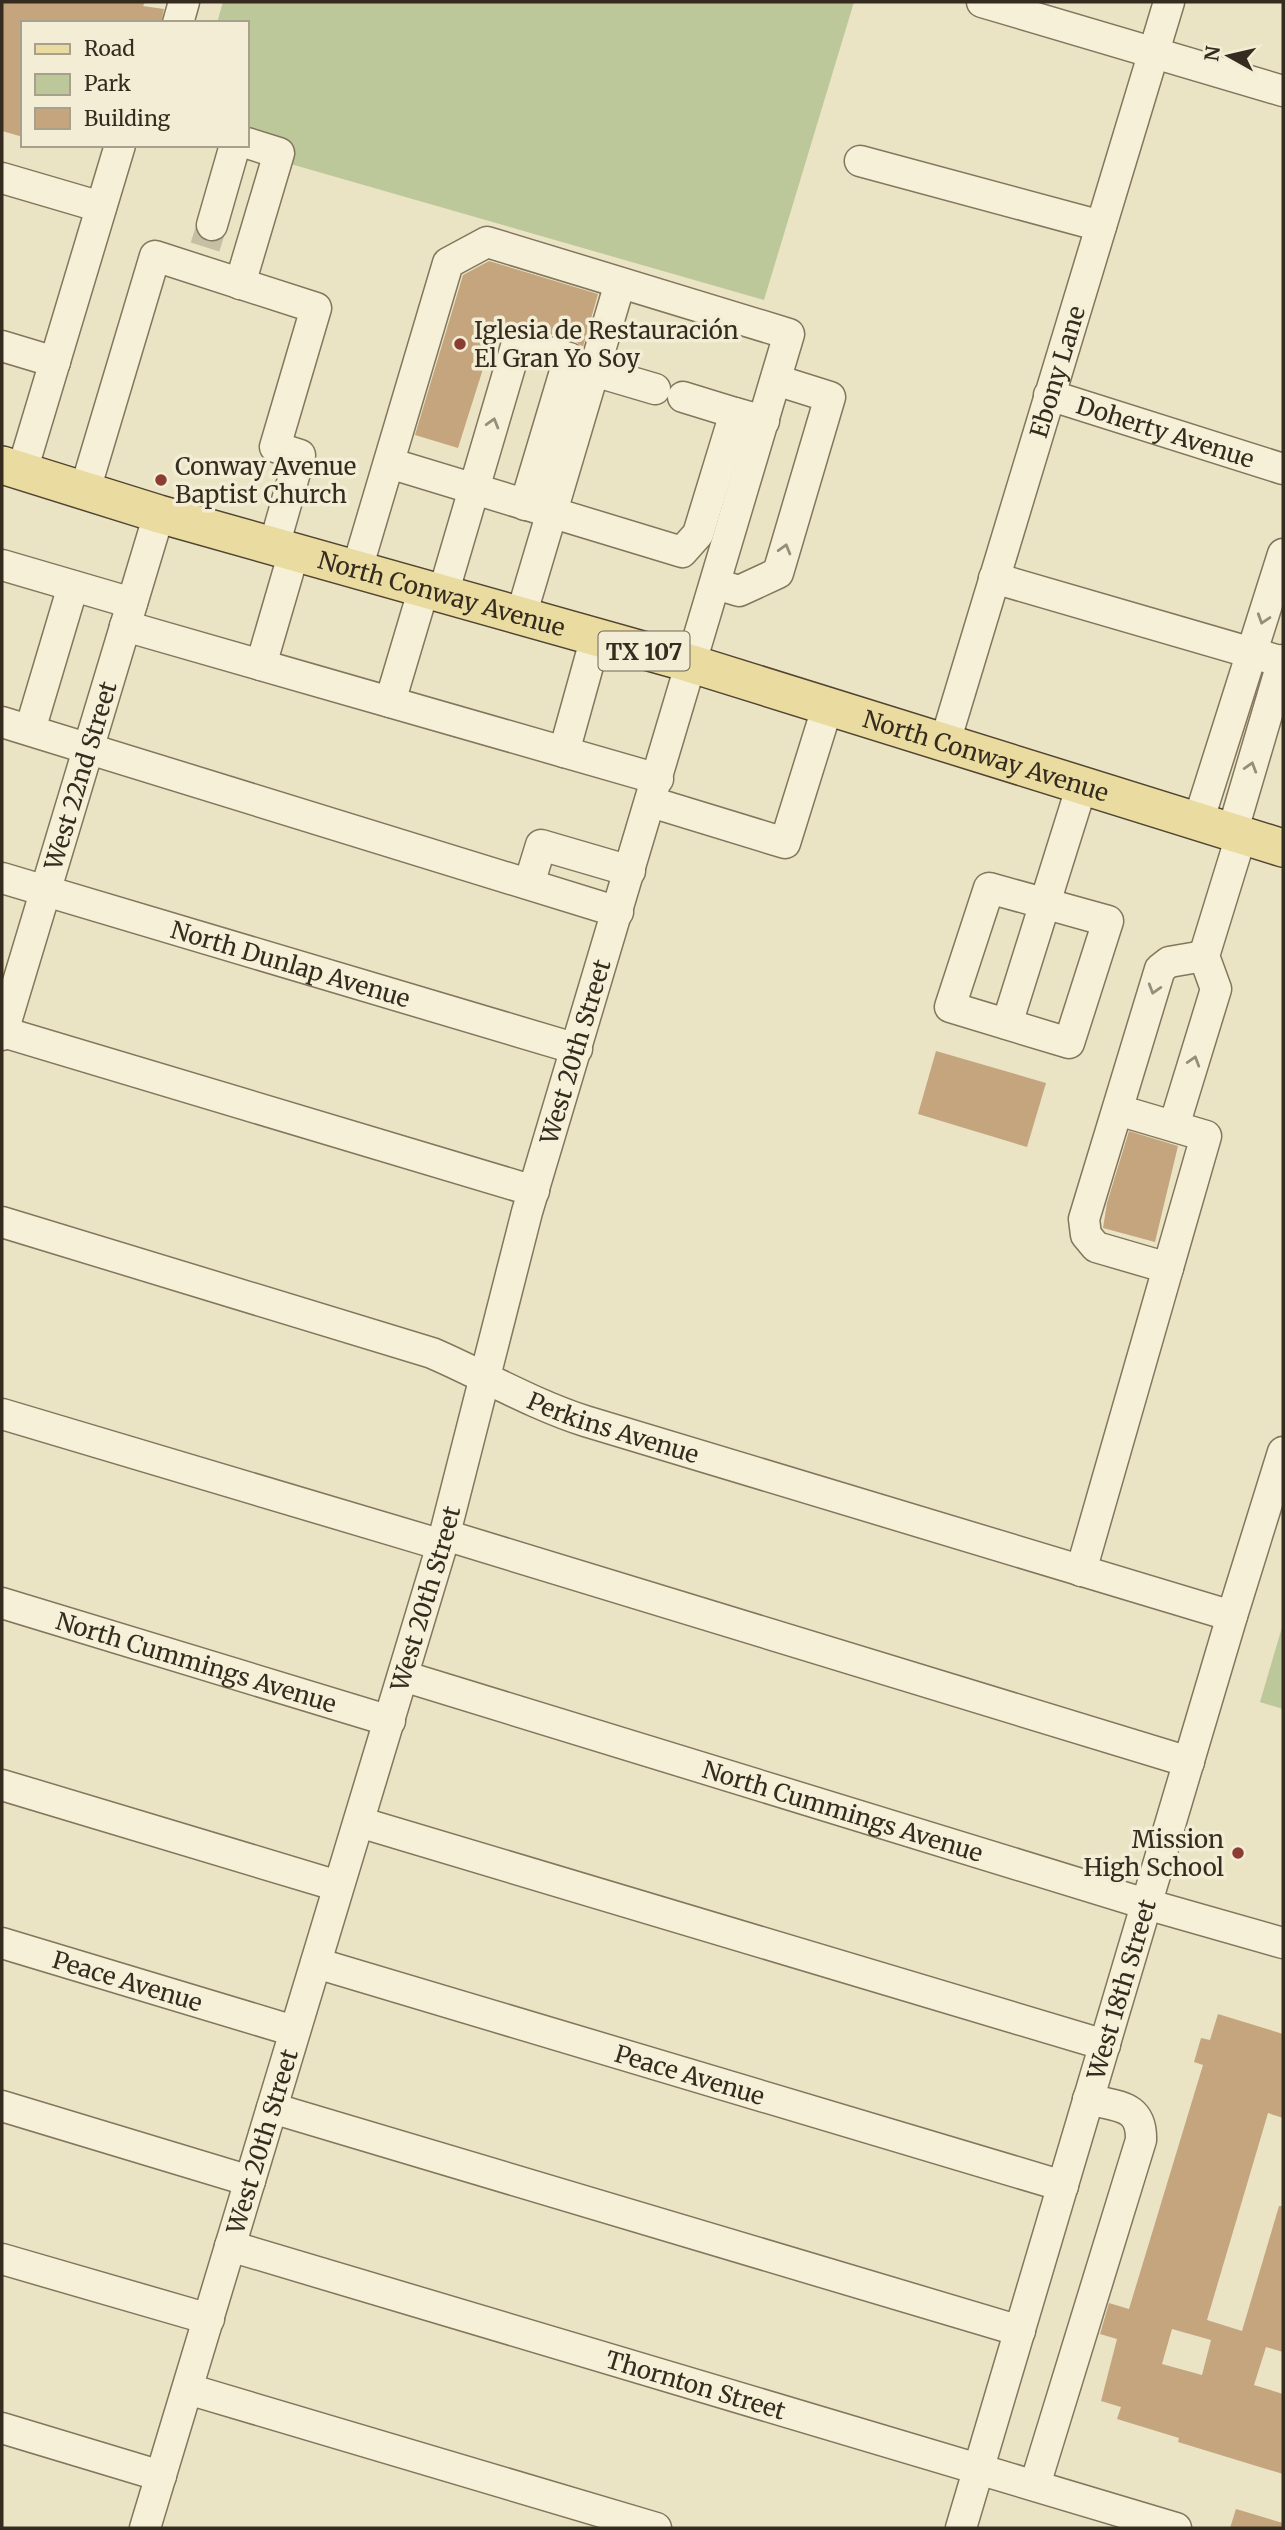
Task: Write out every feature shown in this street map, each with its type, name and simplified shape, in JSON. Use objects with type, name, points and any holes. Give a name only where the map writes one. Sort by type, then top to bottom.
[{"type":"main road","name":"North Conway Avenue","points":[[12,468],[159,514],[692,664],[1283,848]]},
{"type":"street","points":[[179,21],[184,2]]},
{"type":"street","points":[[982,2],[1283,91]]},
{"type":"street","name":"Ebony Lane","points":[[945,742],[1168,2]]},
{"type":"street","points":[[240,284],[279,153],[248,143]]},
{"type":"street","points":[[12,468],[55,362],[119,147]]},
{"type":"street","points":[[205,248],[234,147]]},
{"type":"street","points":[[860,161],[1101,226]]},
{"type":"street","points":[[2,178],[102,207]]},
{"type":"street","points":[[357,569],[448,263],[487,242],[620,283],[594,371],[539,509]]},
{"type":"street","points":[[205,248],[240,284],[316,308],[275,447],[300,455],[261,665]]},
{"type":"street","points":[[85,491],[155,257],[205,248]]},
{"type":"street","name":"West 20th Street","points":[[145,2528],[390,1721],[443,1540],[534,1191],[789,334],[620,283]]},
{"type":"street","points":[[390,702],[474,489],[517,343],[569,358],[521,616]]},
{"type":"street","points":[[2,346],[55,362]]},
{"type":"street","points":[[594,371],[764,421]]},
{"type":"street","points":[[716,584],[739,591],[778,573],[830,397],[776,380]]},
{"type":"street","name":"Doherty Avenue","points":[[1049,395],[1283,469]]},
{"type":"street","points":[[389,463],[681,552],[698,534],[735,413]]},
{"type":"street","points":[[709,500],[738,509]]},
{"type":"street","name":"West 22nd Street","points":[[2,1033],[159,514]]},
{"type":"street","points":[[1174,1126],[1216,989],[1204,956],[1252,652],[1283,554]]},
{"type":"street","points":[[2,565],[73,586],[128,614],[261,665],[564,752],[785,843],[828,705]]},
{"type":"street","points":[[994,578],[1283,661],[1224,830]]},
{"type":"street","points":[[73,586],[16,726],[618,912]]},
{"type":"street","points":[[564,752],[596,637]]},
{"type":"street","points":[[1007,1024],[1082,785]]},
{"type":"street","points":[[529,884],[541,845],[630,872]]},
{"type":"street","name":"North Dunlap Avenue","points":[[2,878],[578,1049]]},
{"type":"street","points":[[989,888],[1108,921],[1069,1043],[1007,1024],[950,1007],[989,888]]},
{"type":"street","points":[[1168,1268],[1096,1247],[1086,1235],[1084,1219],[1160,969],[1169,962],[1204,956]]},
{"type":"street","points":[[2,1033],[534,1191]]},
{"type":"street","points":[[1081,1570],[1206,1136],[1118,1110]]},
{"type":"street","name":"Perkins Avenue","points":[[2,1222],[397,1341],[486,1376],[562,1414],[1232,1616]]},
{"type":"street","points":[[2,1414],[443,1540],[1189,1762]]},
{"type":"street","name":"West 18th Street","points":[[961,2528],[1283,1452]]},
{"type":"street","name":"North Cummings Avenue","points":[[2,1603],[390,1721]]},
{"type":"street","name":"North Cummings Avenue","points":[[403,1676],[1146,1904],[1283,1943]]},
{"type":"street","points":[[2,1785],[338,1886]]},
{"type":"street","points":[[359,1822],[1105,2045]]},
{"type":"street","name":"Peace Avenue","points":[[2,1943],[294,2031]]},
{"type":"street","name":"Peace Avenue","points":[[316,1963],[1063,2186]]},
{"type":"street","points":[[1035,2486],[1141,2140],[1141,2124],[1132,2112],[1088,2098]]},
{"type":"street","points":[[2,2106],[250,2181]]},
{"type":"street","points":[[272,2108],[1020,2330]]},
{"type":"street","name":"Thornton Street","points":[[230,2246],[1168,2526]]},
{"type":"street","points":[[2,2259],[209,2319]]},
{"type":"street","points":[[188,2389],[656,2528]]},
{"type":"street","points":[[2,2428],[161,2476]]},
{"type":"green space","points":[[223,2],[854,2],[764,300],[231,147],[248,147],[248,21],[218,21]]},
{"type":"green space","points":[[1283,1624],[1283,1709],[1260,1702]]},
{"type":"building","points":[[2,2],[145,2],[143,6],[164,9],[161,21],[21,21],[21,136],[2,131]]},
{"type":"building","name":"Iglesia de Restauración El Gran Yo Soy","points":[[489,261],[598,294],[583,347],[574,341],[521,326],[505,330],[501,337],[494,334],[458,448],[415,435],[463,275]]},
{"type":"building","points":[[936,1051],[1046,1083],[1027,1147],[918,1114]]},
{"type":"building","points":[[1129,1131],[1178,1146],[1155,1242],[1103,1228],[1107,1203]]},
{"type":"building","points":[[1218,2014],[1283,2034],[1283,2118],[1268,2113],[1207,2320],[1242,2331],[1279,2206],[1283,2206],[1283,2352],[1266,2347],[1254,2385],[1283,2394],[1283,2474],[1178,2442],[1179,2438],[1117,2419],[1121,2407],[1101,2401],[1117,2339],[1100,2334],[1109,2303],[1129,2309],[1203,2065],[1194,2062],[1201,2038],[1210,2040]],"holes":[[[1172,2329],[1211,2340],[1202,2375],[1162,2364]]]},
{"type":"building","points":[[1236,2509],[1283,2523],[1283,2528],[1230,2528]]},
{"type":"tunnel","points":[[205,247],[212,225]]},
{"type":"place","name":"Iglesia de Restauración El Gran Yo Soy","points":[[460,344]]},
{"type":"place","name":"Conway Avenue Baptist Church","points":[[161,480]]},
{"type":"place","name":"Mission High School","points":[[1238,1853]]}]
